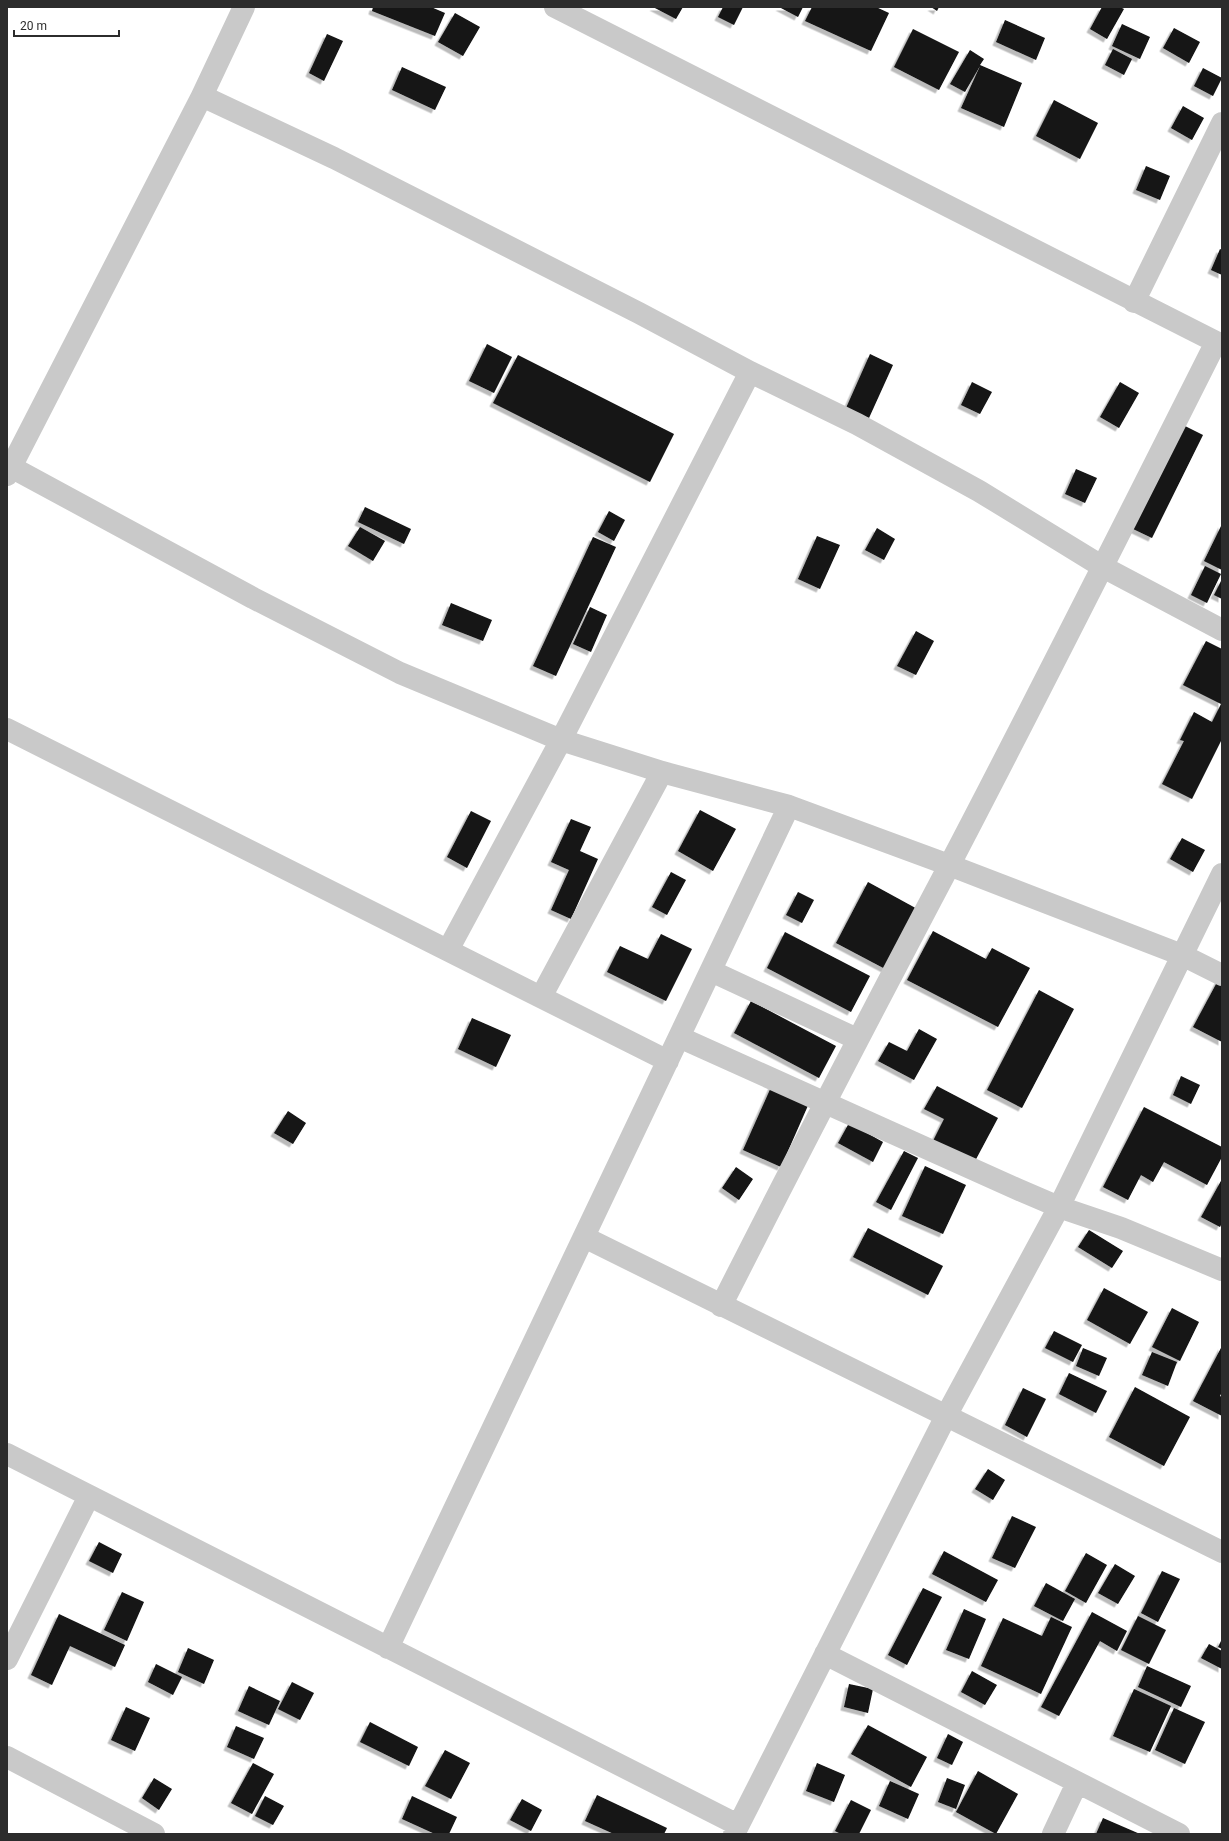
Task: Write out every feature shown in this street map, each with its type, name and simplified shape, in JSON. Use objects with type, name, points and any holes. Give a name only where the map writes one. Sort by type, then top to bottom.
[{"type":"street","points":[[244,7],[202,96],[9,471],[400,674],[561,740],[662,772],[789,806],[949,865],[1182,955],[1222,975]]},
{"type":"street","points":[[555,7],[1219,344],[949,865],[857,1039],[721,1306]]},
{"type":"street","points":[[202,96],[334,158],[639,313],[750,372],[857,424],[979,490],[1103,567],[1222,630]]},
{"type":"street","points":[[1134,302],[1222,123]]},
{"type":"street","points":[[448,950],[561,740],[750,372]]},
{"type":"street","points":[[7,729],[668,1061]]},
{"type":"street","points":[[541,997],[662,772]]},
{"type":"street","points":[[388,1648],[789,806]]},
{"type":"street","points":[[7,1454],[388,1648],[736,1830],[946,1416],[1059,1207],[1222,874]]},
{"type":"street","points":[[711,971],[857,1039]]},
{"type":"street","points":[[679,1037],[1059,1207],[1121,1228],[1222,1270]]},
{"type":"street","points":[[584,1237],[721,1306],[1222,1552]]},
{"type":"street","points":[[7,1659],[89,1496]]},
{"type":"street","points":[[825,1654],[1179,1834]]},
{"type":"street","points":[[7,1757],[154,1834]]},
{"type":"street","points":[[1053,1834],[1077,1782]]},
{"type":"building","points":[[373,7],[431,7],[445,13],[435,36],[372,11]]},
{"type":"building","points":[[653,7],[683,7],[676,19]]},
{"type":"building","points":[[723,7],[743,7],[734,25],[718,17]]},
{"type":"building","points":[[779,7],[803,7],[798,17]]},
{"type":"building","points":[[812,7],[876,7],[889,13],[871,51],[805,21]]},
{"type":"building","points":[[931,7],[939,7],[937,11]]},
{"type":"building","points":[[1102,7],[1120,7],[1124,9],[1107,39],[1090,29]]},
{"type":"building","points":[[455,13],[480,27],[463,56],[438,42]]},
{"type":"building","points":[[1005,20],[1045,38],[1036,60],[996,42]]},
{"type":"building","points":[[1122,24],[1150,37],[1140,59],[1112,46]]},
{"type":"building","points":[[1174,28],[1200,42],[1189,63],[1163,48]]},
{"type":"building","points":[[913,29],[959,52],[939,90],[894,67]]},
{"type":"building","points":[[327,34],[343,41],[324,81],[309,73]]},
{"type":"building","points":[[1113,49],[1132,59],[1124,75],[1105,65]]},
{"type":"building","points":[[970,50],[984,59],[980,65],[1022,83],[1004,127],[961,108],[980,66],[965,92],[950,84]]},
{"type":"building","points":[[402,67],[446,87],[435,110],[392,90]]},
{"type":"building","points":[[1203,68],[1222,78],[1213,96],[1194,86]]},
{"type":"building","points":[[1054,100],[1098,123],[1080,159],[1036,136]]},
{"type":"building","points":[[1183,106],[1204,118],[1192,140],[1171,128]]},
{"type":"building","points":[[1146,166],[1170,176],[1160,200],[1136,190]]},
{"type":"building","points":[[1220,249],[1222,250],[1222,275],[1211,270]]},
{"type":"building","points":[[487,344],[512,357],[494,393],[469,381]]},
{"type":"building","points":[[870,354],[893,365],[869,418],[846,408]]},
{"type":"building","points":[[518,355],[674,434],[650,482],[493,403]]},
{"type":"building","points":[[972,382],[992,392],[980,414],[961,405]]},
{"type":"building","points":[[1120,382],[1139,393],[1119,428],[1100,417]]},
{"type":"building","points":[[1183,425],[1203,435],[1152,538],[1131,528]]},
{"type":"building","points":[[1076,469],[1097,478],[1085,503],[1065,494]]},
{"type":"building","points":[[365,507],[411,529],[404,544],[358,522]]},
{"type":"building","points":[[609,511],[625,520],[614,541],[598,532]]},
{"type":"building","points":[[1222,524],[1222,570],[1204,561]]},
{"type":"building","points":[[360,527],[385,541],[373,561],[348,546]]},
{"type":"building","points":[[877,528],[895,539],[884,560],[865,550]]},
{"type":"building","points":[[817,536],[840,545],[820,589],[798,579]]},
{"type":"building","points":[[593,537],[616,547],[556,676],[533,666]]},
{"type":"building","points":[[1205,566],[1221,574],[1207,603],[1191,595]]},
{"type":"building","points":[[1222,579],[1222,599],[1214,595]]},
{"type":"building","points":[[451,603],[492,620],[483,641],[442,625]]},
{"type":"building","points":[[590,607],[607,615],[591,652],[573,644]]},
{"type":"building","points":[[916,631],[934,641],[916,675],[897,666]]},
{"type":"building","points":[[1206,641],[1222,649],[1222,739],[1192,799],[1162,784],[1184,741],[1180,740],[1194,712],[1212,722],[1221,704],[1183,685]]},
{"type":"building","points":[[700,810],[736,829],[713,871],[678,851]]},
{"type":"building","points":[[471,811],[491,821],[467,868],[447,857]]},
{"type":"building","points":[[571,819],[591,827],[580,851],[598,859],[571,919],[551,910],[569,870],[551,862]]},
{"type":"building","points":[[1182,838],[1205,850],[1193,872],[1170,859]]},
{"type":"building","points":[[671,872],[686,880],[667,915],[652,907]]},
{"type":"building","points":[[868,882],[921,911],[889,971],[836,943]]},
{"type":"building","points":[[798,892],[814,900],[802,923],[786,915]]},
{"type":"building","points":[[933,931],[986,959],[992,948],[1030,968],[998,1027],[907,980]]},
{"type":"building","points":[[785,932],[870,976],[851,1012],[767,968]]},
{"type":"building","points":[[661,934],[692,949],[666,1001],[607,972],[620,946],[648,959]]},
{"type":"building","points":[[1222,973],[1222,1042],[1193,1027]]},
{"type":"building","points":[[1039,990],[1074,1009],[1022,1108],[987,1090]]},
{"type":"building","points":[[751,1001],[836,1046],[819,1078],[734,1033]]},
{"type":"building","points":[[472,1018],[511,1035],[496,1067],[458,1049]]},
{"type":"building","points":[[919,1029],[937,1039],[914,1080],[878,1061],[889,1042],[907,1051]]},
{"type":"building","points":[[1181,1076],[1200,1085],[1191,1104],[1173,1095]]},
{"type":"building","points":[[772,1085],[810,1101],[781,1167],[743,1150]]},
{"type":"building","points":[[937,1086],[998,1118],[974,1163],[933,1141],[944,1119],[924,1109]]},
{"type":"building","points":[[1144,1107],[1222,1147],[1222,1157],[1207,1185],[1164,1162],[1153,1182],[1141,1175],[1128,1200],[1103,1187]]},
{"type":"building","points":[[288,1111],[306,1123],[293,1144],[274,1133]]},
{"type":"building","points":[[849,1123],[883,1142],[873,1162],[838,1143]]},
{"type":"building","points":[[904,1151],[918,1158],[891,1210],[876,1202]]},
{"type":"building","points":[[925,1166],[966,1185],[943,1234],[902,1216]]},
{"type":"building","points":[[736,1167],[753,1179],[739,1200],[722,1188]]},
{"type":"building","points":[[1222,1179],[1222,1223],[1220,1227],[1201,1217]]},
{"type":"building","points":[[868,1228],[943,1266],[928,1295],[853,1257]]},
{"type":"building","points":[[1089,1230],[1123,1251],[1112,1268],[1078,1247]]},
{"type":"building","points":[[1104,1288],[1148,1312],[1130,1344],[1087,1320]]},
{"type":"building","points":[[1172,1308],[1199,1322],[1180,1361],[1152,1347]]},
{"type":"building","points":[[1054,1331],[1082,1345],[1073,1362],[1045,1348]]},
{"type":"building","points":[[1222,1346],[1222,1392],[1220,1396],[1222,1397],[1222,1416],[1193,1401]]},
{"type":"building","points":[[1083,1348],[1107,1358],[1099,1376],[1076,1366]]},
{"type":"building","points":[[1152,1352],[1177,1362],[1168,1386],[1142,1375]]},
{"type":"building","points":[[1069,1373],[1107,1391],[1096,1413],[1059,1394]]},
{"type":"building","points":[[1135,1387],[1190,1417],[1164,1466],[1109,1437]]},
{"type":"building","points":[[1023,1388],[1046,1399],[1027,1437],[1005,1425]]},
{"type":"building","points":[[988,1469],[1005,1480],[993,1500],[975,1489]]},
{"type":"building","points":[[1012,1516],[1036,1527],[1015,1568],[992,1558]]},
{"type":"building","points":[[99,1542],[122,1554],[113,1573],[89,1561]]},
{"type":"building","points":[[944,1551],[998,1580],[986,1602],[932,1574]]},
{"type":"building","points":[[1086,1553],[1107,1565],[1086,1603],[1065,1591]]},
{"type":"building","points":[[1115,1564],[1135,1576],[1118,1604],[1098,1593]]},
{"type":"building","points":[[1162,1571],[1180,1579],[1158,1622],[1141,1613]]},
{"type":"building","points":[[1046,1583],[1075,1599],[1063,1621],[1034,1606]]},
{"type":"building","points":[[923,1588],[942,1597],[907,1665],[888,1655]]},
{"type":"building","points":[[122,1592],[144,1602],[127,1641],[104,1630]]},
{"type":"building","points":[[964,1609],[986,1619],[969,1659],[946,1650]]},
{"type":"building","points":[[1092,1612],[1127,1631],[1117,1651],[1100,1641],[1059,1716],[1041,1707]]},
{"type":"building","points":[[59,1614],[125,1645],[115,1667],[70,1646],[52,1685],[31,1675]]},
{"type":"building","points":[[1138,1616],[1166,1630],[1149,1664],[1121,1650]]},
{"type":"building","points":[[1051,1617],[1072,1627],[1041,1694],[981,1666],[1003,1618],[1042,1636]]},
{"type":"building","points":[[1222,1639],[1222,1649],[1218,1647]]},
{"type":"building","points":[[1209,1644],[1222,1651],[1222,1669],[1201,1658]]},
{"type":"building","points":[[188,1648],[214,1660],[204,1684],[178,1672]]},
{"type":"building","points":[[156,1664],[182,1677],[173,1695],[148,1682]]},
{"type":"building","points":[[1147,1666],[1191,1686],[1181,1707],[1138,1687]]},
{"type":"building","points":[[972,1671],[997,1685],[985,1705],[961,1692]]},
{"type":"building","points":[[292,1682],[314,1693],[300,1720],[278,1709]]},
{"type":"building","points":[[849,1684],[873,1689],[868,1713],[844,1707]]},
{"type":"building","points":[[249,1686],[280,1701],[269,1725],[238,1711]]},
{"type":"building","points":[[1134,1689],[1171,1706],[1150,1752],[1113,1736]]},
{"type":"building","points":[[126,1707],[150,1718],[135,1751],[111,1740]]},
{"type":"building","points":[[1174,1708],[1205,1722],[1185,1764],[1155,1750]]},
{"type":"building","points":[[370,1722],[418,1747],[409,1766],[360,1742]]},
{"type":"building","points":[[868,1725],[927,1757],[911,1787],[851,1754]]},
{"type":"building","points":[[236,1726],[264,1738],[254,1759],[227,1747]]},
{"type":"building","points":[[948,1734],[963,1742],[952,1765],[937,1758]]},
{"type":"building","points":[[445,1750],[470,1763],[451,1799],[425,1786]]},
{"type":"building","points":[[253,1763],[274,1774],[252,1814],[231,1803]]},
{"type":"building","points":[[817,1763],[845,1775],[834,1802],[806,1791]]},
{"type":"building","points":[[978,1771],[1018,1794],[996,1834],[956,1812]]},
{"type":"building","points":[[154,1778],[172,1789],[159,1810],[142,1798]]},
{"type":"building","points":[[947,1778],[965,1785],[956,1809],[938,1802]]},
{"type":"building","points":[[890,1781],[919,1794],[908,1819],[879,1806]]},
{"type":"building","points":[[597,1795],[667,1828],[664,1834],[614,1834],[585,1821]]},
{"type":"building","points":[[265,1796],[284,1806],[273,1825],[255,1816]]},
{"type":"building","points":[[412,1796],[457,1817],[449,1834],[435,1834],[402,1819]]},
{"type":"building","points":[[522,1799],[542,1810],[531,1831],[510,1820]]},
{"type":"building","points":[[851,1800],[871,1810],[859,1834],[841,1834],[835,1831]]},
{"type":"building","points":[[1103,1818],[1140,1834],[1096,1834]]}]
